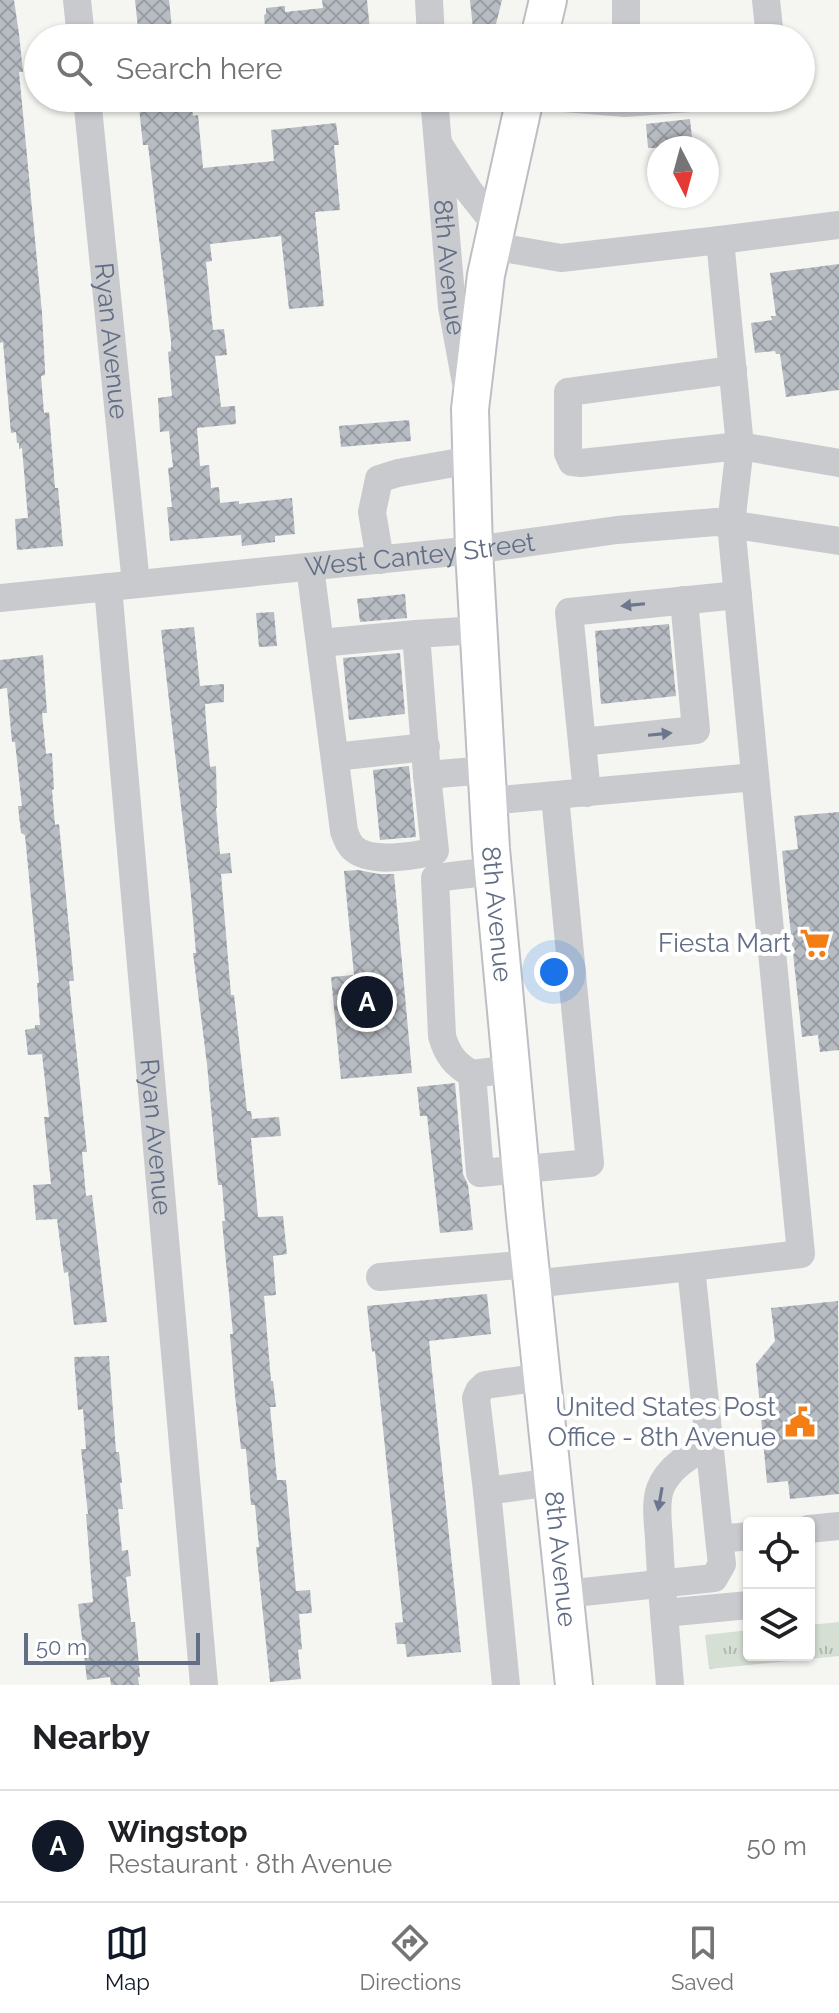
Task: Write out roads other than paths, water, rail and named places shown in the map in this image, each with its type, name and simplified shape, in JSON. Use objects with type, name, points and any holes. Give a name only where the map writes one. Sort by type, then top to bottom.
[{"type":"main road","points":[[542,24],[548,0]]},
{"type":"main road","points":[[470,409],[486,275],[522,112]]},
{"type":"main road","name":"8th Avenue","points":[[470,409],[474,550],[493,871],[520,1168],[574,1684]]},
{"type":"street","points":[[77,0],[80,24]]},
{"type":"street","points":[[429,0],[430,24]]},
{"type":"street","points":[[626,0],[626,24]]},
{"type":"street","points":[[766,0],[769,24]]},
{"type":"street","name":"Ryan Avenue","points":[[88,112],[204,1685]]},
{"type":"street","name":"8th Avenue","points":[[435,112],[452,307],[470,409]]},
{"type":"street","name":"8th Avenue","points":[[437,141],[495,236]]},
{"type":"street","points":[[495,236],[561,258],[839,225]]},
{"type":"street","points":[[380,1277],[691,1267],[801,1254],[731,524],[740,446],[720,240]]},
{"type":"street","points":[[733,370],[568,392],[568,453],[572,462],[740,446],[839,463]]},
{"type":"street","points":[[380,560],[372,512],[379,479],[471,460]]},
{"type":"street","name":"West Cantey Street","points":[[0,598],[474,550],[617,530],[716,522],[839,541]]},
{"type":"street","points":[[310,567],[344,831],[348,841],[356,851],[372,856],[493,871]]},
{"type":"street","points":[[587,793],[569,612],[738,595]]},
{"type":"street","points":[[582,742],[696,730],[684,600]]},
{"type":"street","points":[[320,643],[479,630]]},
{"type":"street","points":[[416,634],[435,865],[442,1036],[451,1058],[461,1069],[472,1074],[511,1069]]},
{"type":"street","points":[[335,757],[426,761],[488,786],[555,796],[755,777]]},
{"type":"street","points":[[472,1074],[480,1173],[590,1163],[555,796]]},
{"type":"street","points":[[565,1594],[714,1578],[722,1564],[691,1267]]},
{"type":"street","points":[[506,1685],[476,1398],[485,1385],[542,1377]]},
{"type":"street","points":[[670,1685],[657,1512],[661,1487],[686,1458],[710,1446]]},
{"type":"street","points":[[487,1491],[553,1482]]},
{"type":"street","points":[[815,1528],[839,1526]]},
{"type":"street","points":[[720,1539],[743,1537]]},
{"type":"street","points":[[664,1613],[743,1606]]},
{"type":"street","points":[[565,1685],[574,1684]]},
{"type":"place","name":"Fiesta Mart","points":[[815,943]]},
{"type":"place","name":"Wingstop","points":[[367,1002]]},
{"type":"place","name":"United States Post Office - 8th Avenue","points":[[800,1422]]}]
